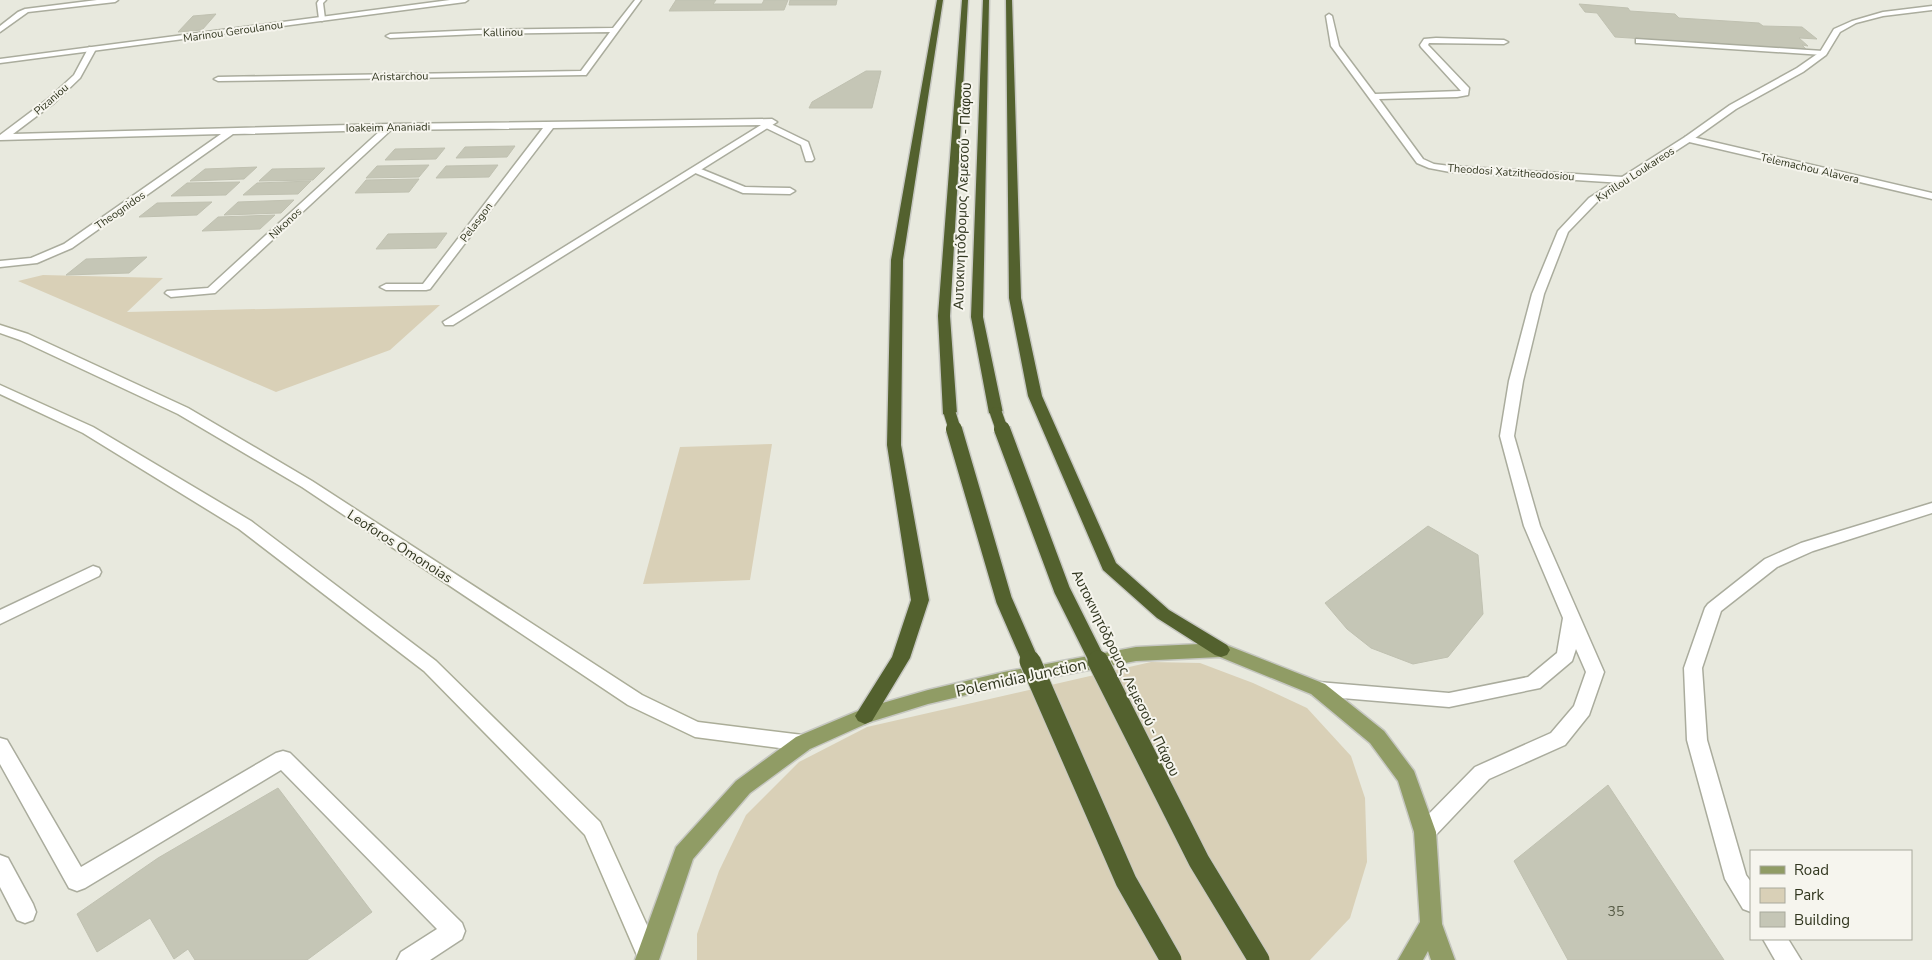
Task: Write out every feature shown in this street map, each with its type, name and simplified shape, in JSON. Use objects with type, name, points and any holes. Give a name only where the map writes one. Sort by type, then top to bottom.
[{"type":"highway","points":[[865,716],[901,658],[920,600],[894,445],[897,260],[940,0]]},
{"type":"highway","name":"Αυτοκινητόδρομος Λεμεσού - Πάφου","points":[[965,0],[944,316],[950,414],[1004,600],[1126,881],[1171,960]]},
{"type":"highway","name":"Αυτοκινητόδρομος Λεμεσού - Πάφου","points":[[986,0],[977,317],[996,413],[1062,590],[1199,861],[1259,960]]},
{"type":"highway","points":[[1009,0],[1015,298],[1036,396],[1109,566],[1162,614],[1221,650]]},
{"type":"main road","name":"Polemidia Junction","points":[[648,957],[684,854],[743,787],[803,743],[865,716],[928,697],[1004,679],[1136,654],[1221,650],[1318,689],[1377,737],[1407,777],[1425,832],[1431,924],[1443,960]]},
{"type":"main road","points":[[1410,960],[1431,924]]},
{"type":"street","points":[[0,30],[20,13],[28,10],[115,0]]},
{"type":"street","points":[[322,19],[320,4],[323,0]]},
{"type":"street","name":"Marinou Geroulanou","points":[[0,61],[465,0]]},
{"type":"street","points":[[616,30],[638,0]]},
{"type":"street","name":"Kyrillou Loukareos","points":[[1425,832],[1482,773],[1558,740],[1582,710],[1595,672],[1532,526],[1507,436],[1516,380],[1538,294],[1563,231],[1593,200],[1688,139],[1733,107],[1800,70],[1823,53],[1837,31],[1854,22],[1883,14],[1932,8]]},
{"type":"street","name":"Theodosi Xatzitheodosiou","points":[[1329,16],[1335,46],[1420,161],[1432,166],[1623,180]]},
{"type":"street","name":"Kallinou","points":[[390,36],[478,32],[616,30]]},
{"type":"street","name":"Aristarchou","points":[[218,79],[582,73],[616,30]]},
{"type":"street","points":[[1372,97],[1458,95],[1465,93],[1466,90],[1424,45],[1427,41],[1504,42]]},
{"type":"street","points":[[1639,41],[1823,53]]},
{"type":"street","name":"Pizaniou","points":[[2,138],[51,101],[77,76],[92,49]]},
{"type":"street","name":"Ioakeim Ananiadi","points":[[2,138],[550,124],[770,124]]},
{"type":"street","name":"Pelasgon","points":[[386,287],[426,287],[550,124]]},
{"type":"street","points":[[449,322],[770,124],[805,144],[809,159]]},
{"type":"street","name":"Nikonos","points":[[171,293],[211,291],[389,127]]},
{"type":"street","name":"Theognidos","points":[[0,264],[33,261],[68,246],[230,132]]},
{"type":"street","name":"Telemachou Alavera","points":[[1688,139],[1932,196]]},
{"type":"street","points":[[696,170],[743,190],[790,191]]},
{"type":"street","name":"Leoforos Omonoias","points":[[0,329],[24,337],[183,411],[307,484],[635,700],[694,729],[803,743]]},
{"type":"street","points":[[0,389],[88,430],[245,525],[430,666],[593,829],[648,957]]},
{"type":"street","points":[[1750,900],[1736,879],[1697,740],[1693,668],[1714,608],[1771,563],[1807,547],[1932,508]]},
{"type":"street","points":[[0,618],[93,572]]},
{"type":"street","points":[[1318,689],[1449,700],[1533,683],[1566,656],[1572,617]]},
{"type":"street","points":[[0,746],[77,882],[283,759],[454,931],[409,960]]},
{"type":"street","points":[[0,865],[25,912]]},
{"type":"street","points":[[1776,940],[1790,960]]},
{"type":"green space","points":[[43,275],[163,278],[127,312],[440,305],[390,350],[276,392],[18,281]]},
{"type":"green space","points":[[772,444],[750,580],[643,584],[680,447]]},
{"type":"green space","points":[[1151,662],[1200,663],[1253,683],[1307,708],[1351,756],[1365,798],[1367,862],[1350,918],[1310,960],[697,960],[697,934],[719,871],[746,815],[799,762],[867,727]]},
{"type":"building","points":[[676,0],[716,0],[713,4],[762,4],[764,0],[788,0],[784,10],[669,11]]},
{"type":"building","points":[[790,0],[837,0],[836,5],[789,5]]},
{"type":"building","points":[[1579,4],[1628,8],[1630,11],[1675,14],[1679,18],[1759,23],[1763,26],[1802,27],[1817,39],[1799,38],[1808,46],[1802,45],[1807,50],[1615,37],[1597,13],[1585,12]]},
{"type":"building","points":[[216,14],[202,30],[178,32],[193,16]]},
{"type":"building","points":[[866,71],[881,71],[872,108],[809,108],[812,102]]},
{"type":"building","points":[[515,146],[507,157],[456,158],[465,147]]},
{"type":"building","points":[[445,148],[436,159],[385,160],[395,149]]},
{"type":"building","points":[[429,165],[419,177],[366,178],[377,166]]},
{"type":"building","points":[[498,165],[489,177],[436,178],[446,166]]},
{"type":"building","points":[[257,167],[244,179],[190,181],[205,169]]},
{"type":"building","points":[[325,168],[313,180],[259,181],[272,169]]},
{"type":"building","points":[[419,179],[409,192],[355,193],[366,180]]},
{"type":"building","points":[[311,181],[298,194],[243,195],[257,183]]},
{"type":"building","points":[[240,182],[226,195],[171,196],[187,183]]},
{"type":"building","points":[[294,200],[281,213],[224,215],[238,202]]},
{"type":"building","points":[[212,202],[197,215],[139,217],[157,203]]},
{"type":"building","points":[[275,215],[260,229],[202,231],[218,217]]},
{"type":"building","points":[[447,233],[436,248],[376,249],[388,234]]},
{"type":"building","points":[[147,257],[129,273],[66,275],[86,259]]},
{"type":"building","points":[[1428,526],[1478,555],[1483,614],[1448,657],[1413,664],[1371,648],[1347,629],[1325,603]]},
{"type":"building","points":[[1608,785],[1724,960],[1568,960],[1514,861]]},
{"type":"building","points":[[278,788],[372,912],[307,960],[195,960],[188,949],[174,959],[150,918],[97,952],[77,914],[158,858]]}]
